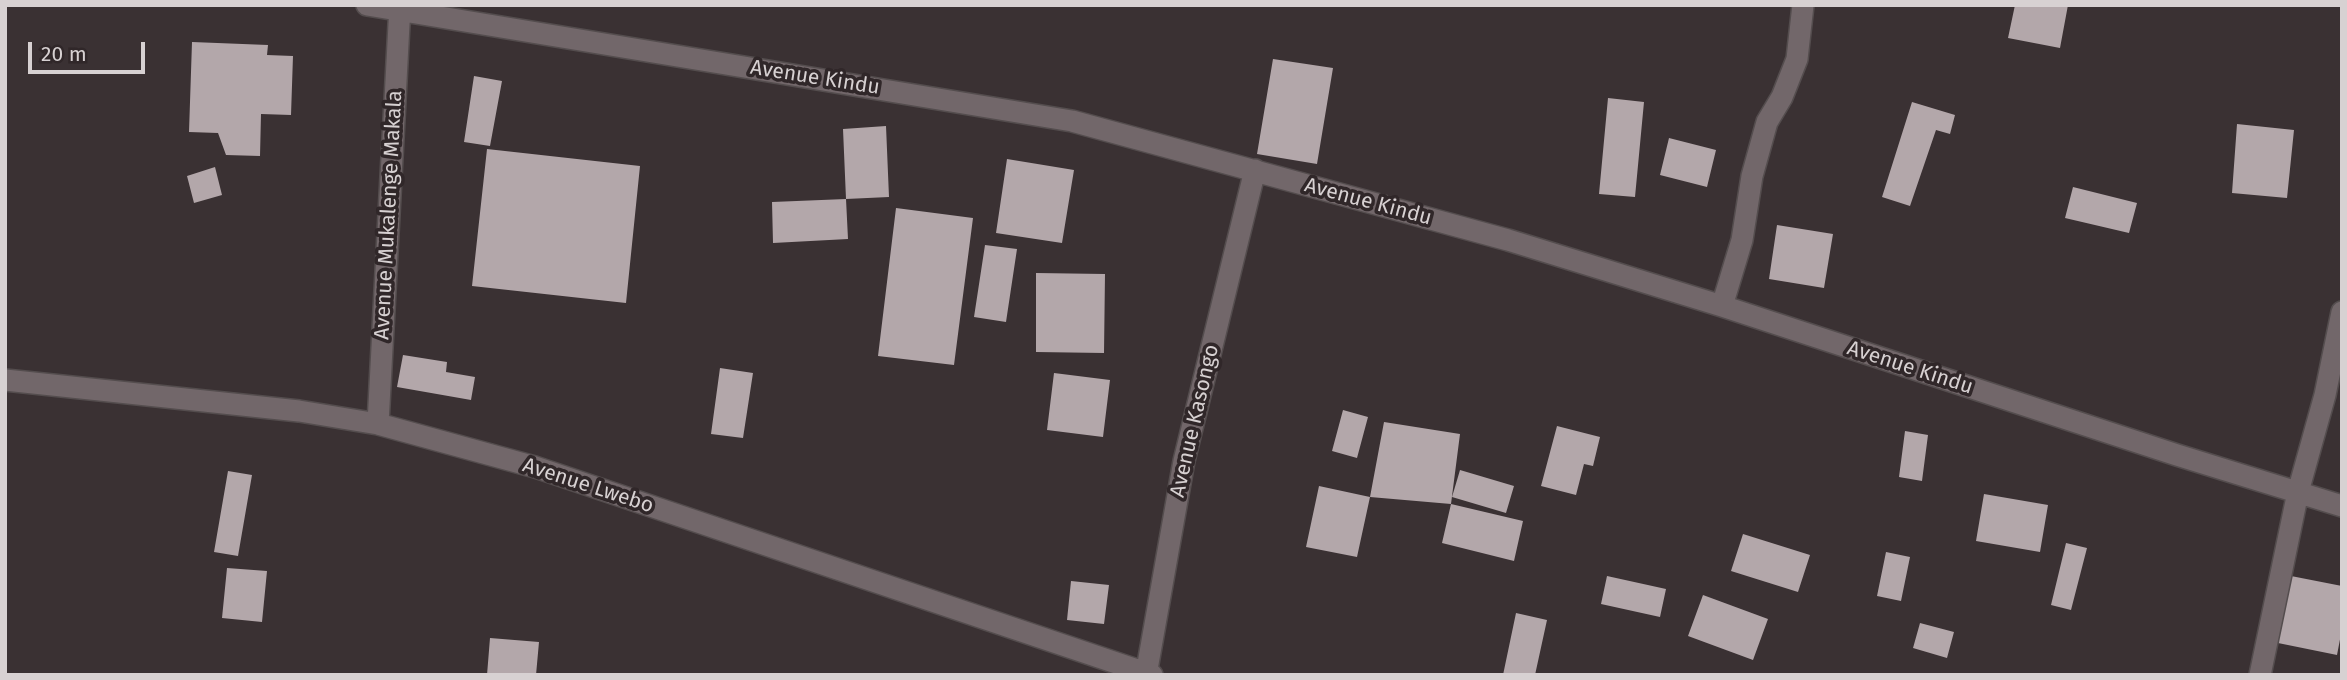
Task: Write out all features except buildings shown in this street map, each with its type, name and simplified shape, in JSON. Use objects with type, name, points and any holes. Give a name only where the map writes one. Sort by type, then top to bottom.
[{"type":"street","name":"Avenue Kindu","points":[[367,5],[400,7],[1072,121],[1508,240],[1722,306],[2177,455],[2342,506]]},
{"type":"street","points":[[1722,306],[1742,240],[1752,176],[1768,122],[1782,97],[1797,59],[1803,5]]},
{"type":"street","name":"Avenue Mukalenge Makala","points":[[378,424],[400,7]]},
{"type":"street","name":"Avenue Kasongo","points":[[1148,674],[1184,461],[1255,170]]},
{"type":"street","points":[[2260,675],[2298,492],[2325,395],[2342,312]]},
{"type":"street","name":"Avenue Lwebo","points":[[5,380],[299,411],[378,424],[535,467],[1148,674]]}]
